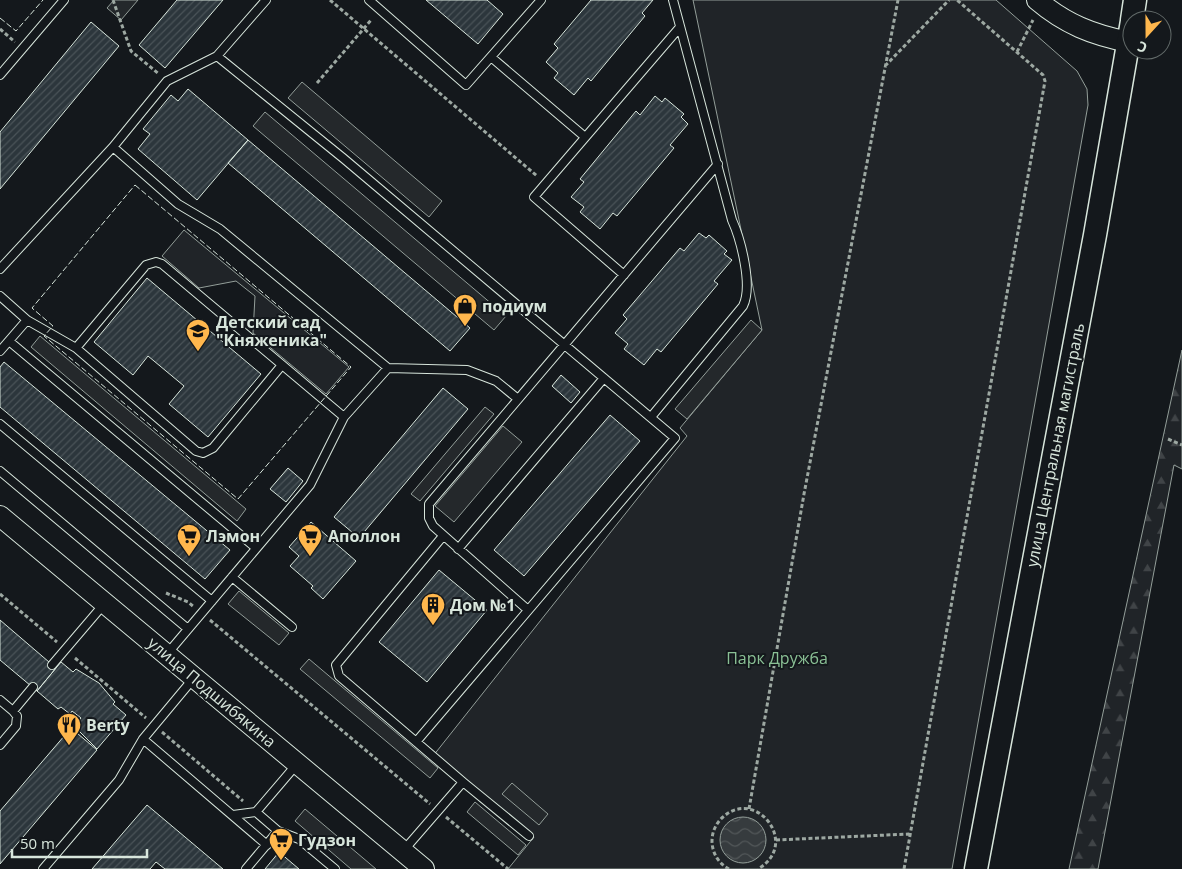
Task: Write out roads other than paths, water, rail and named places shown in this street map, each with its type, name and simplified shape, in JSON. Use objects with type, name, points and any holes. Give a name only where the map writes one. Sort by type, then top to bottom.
[{"type":"main road","name":"улица Центральная магистраль","points":[[976,869],[1095,235],[1125,60]]},
{"type":"street","points":[[1039,2],[1076,27],[1100,36],[1122,30]]},
{"type":"street","name":"улица Подшибякина","points":[[0,516],[424,869]]},
{"type":"lane","points":[[0,75],[64,0]]},
{"type":"lane","points":[[0,269],[113,147],[167,81],[217,56],[266,0]]},
{"type":"lane","points":[[368,0],[466,85],[541,0]]},
{"type":"lane","points":[[528,0],[535,7]]},
{"type":"lane","points":[[651,417],[743,306],[747,298],[748,286],[737,230],[672,0]]},
{"type":"lane","points":[[624,275],[534,197],[680,27]]},
{"type":"lane","points":[[217,56],[343,158],[675,438],[416,742]]},
{"type":"lane","points":[[491,57],[585,137]]},
{"type":"lane","points":[[113,147],[178,204],[220,229],[388,368],[468,370],[496,381],[518,399]]},
{"type":"lane","points":[[528,610],[433,526],[427,511],[431,498],[718,164]]},
{"type":"lane","points":[[76,348],[146,265],[156,262],[162,264],[344,417]]},
{"type":"lane","points":[[0,296],[27,320],[76,348],[196,450],[203,452],[213,448],[282,365]]},
{"type":"lane","points":[[0,351],[27,320]]},
{"type":"lane","points":[[9,341],[256,548]]},
{"type":"lane","points":[[166,654],[310,485],[344,417],[388,368]]},
{"type":"lane","points":[[458,549],[604,378]]},
{"type":"lane","points":[[0,424],[212,600]]},
{"type":"lane","points":[[0,471],[188,629]]},
{"type":"lane","points":[[443,536],[336,665],[339,676],[529,836]]},
{"type":"lane","points":[[232,577],[292,627]]},
{"type":"lane","points":[[52,665],[104,604]]},
{"type":"lane","points":[[43,869],[119,780],[143,739],[194,678]]},
{"type":"lane","points":[[13,711],[33,688]]},
{"type":"lane","points":[[0,700],[16,716],[16,726],[0,745]]},
{"type":"lane","points":[[143,739],[266,845]]},
{"type":"lane","points":[[233,815],[256,812],[298,763]]},
{"type":"lane","points":[[403,852],[464,782]]},
{"type":"lane","points":[[256,812],[278,831],[299,839],[335,869]]},
{"type":"lane","points":[[246,869],[278,831]]},
{"type":"water","points":[[739,817],[747,817],[756,821],[762,827],[766,840],[762,853],[756,859],[747,863],[739,863],[730,859],[724,853],[720,844],[720,836],[724,827],[730,821]]},
{"type":"place","name":"подиум","points":[[465,327]]},
{"type":"place","name":"Детский сад \"Княженика\"","points":[[198,352]]},
{"type":"place","name":"Лэмон","points":[[189,557]]},
{"type":"place","name":"Аполлон","points":[[310,557]]},
{"type":"place","name":"Дом №1","points":[[433,626]]},
{"type":"place","name":"Berty","points":[[69,746]]},
{"type":"place","name":"Гудзон","points":[[281,861]]},
{"type":"park label","name":"Парк Дружба","points":[[777,658]]}]
